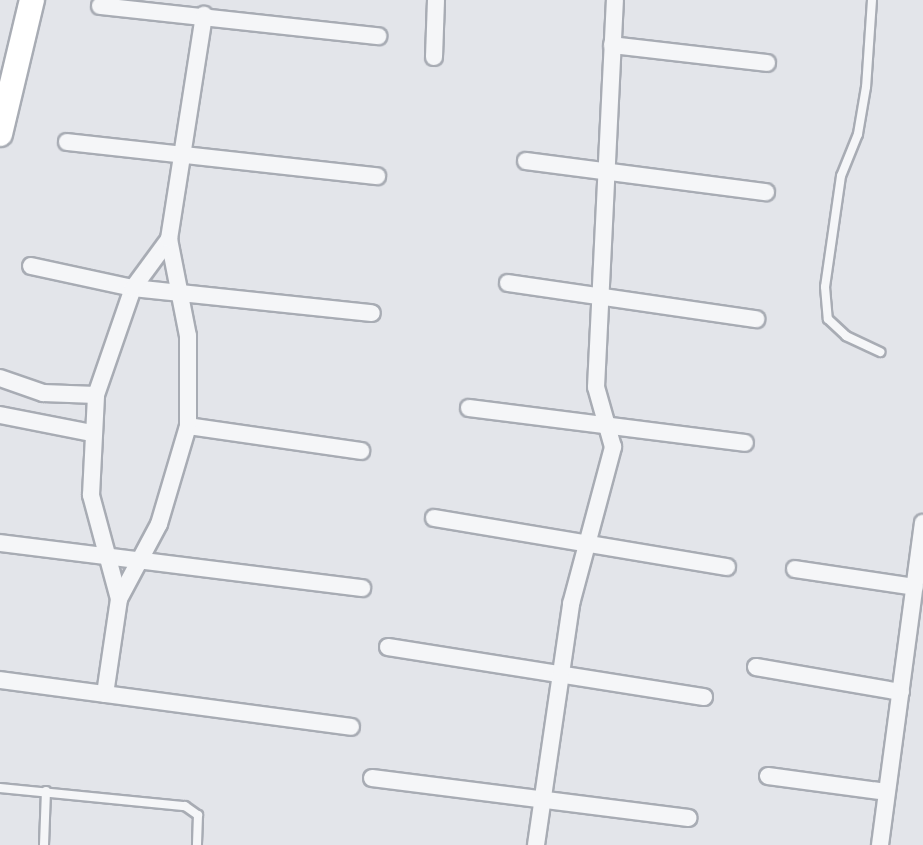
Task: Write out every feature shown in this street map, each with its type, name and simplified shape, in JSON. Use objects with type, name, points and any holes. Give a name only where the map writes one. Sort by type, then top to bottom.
[{"type":"street","points":[[0,134],[32,0]]},
{"type":"street","points":[[434,57],[436,0]]},
{"type":"street","points":[[536,845],[558,676],[584,545],[613,447],[596,387],[604,171],[615,0]]},
{"type":"street","points":[[100,6],[378,36]]},
{"type":"street","points":[[105,694],[119,599],[142,559],[175,482],[188,426],[190,375],[180,291],[169,239],[186,156],[204,15]]},
{"type":"street","points":[[612,45],[767,63]]},
{"type":"street","points":[[67,142],[377,176]]},
{"type":"street","points":[[526,161],[766,192]]},
{"type":"street","points":[[119,599],[103,553],[91,495],[96,395],[133,288],[169,239]]},
{"type":"street","points":[[31,266],[133,288],[372,313]]},
{"type":"street","points":[[508,283],[756,319]]},
{"type":"street","points":[[0,378],[43,393],[96,395]]},
{"type":"street","points":[[469,408],[605,422],[745,443]]},
{"type":"street","points":[[0,415],[92,433]]},
{"type":"street","points":[[188,426],[361,451]]},
{"type":"street","points":[[434,518],[727,567]]},
{"type":"street","points":[[880,845],[923,523]]},
{"type":"street","points":[[0,543],[103,553],[362,588]]},
{"type":"street","points":[[795,569],[915,587]]},
{"type":"street","points":[[388,647],[704,697]]},
{"type":"street","points":[[756,667],[901,692]]},
{"type":"street","points":[[0,680],[351,727]]},
{"type":"street","points":[[768,776],[886,792]]},
{"type":"street","points":[[372,778],[688,818]]},
{"type":"lane","points":[[872,0],[866,87],[858,134],[841,176],[825,287],[828,319],[846,336],[881,352]]},
{"type":"lane","points":[[0,788],[185,806],[198,815],[197,845]]},
{"type":"lane","points":[[44,845],[46,791]]}]
